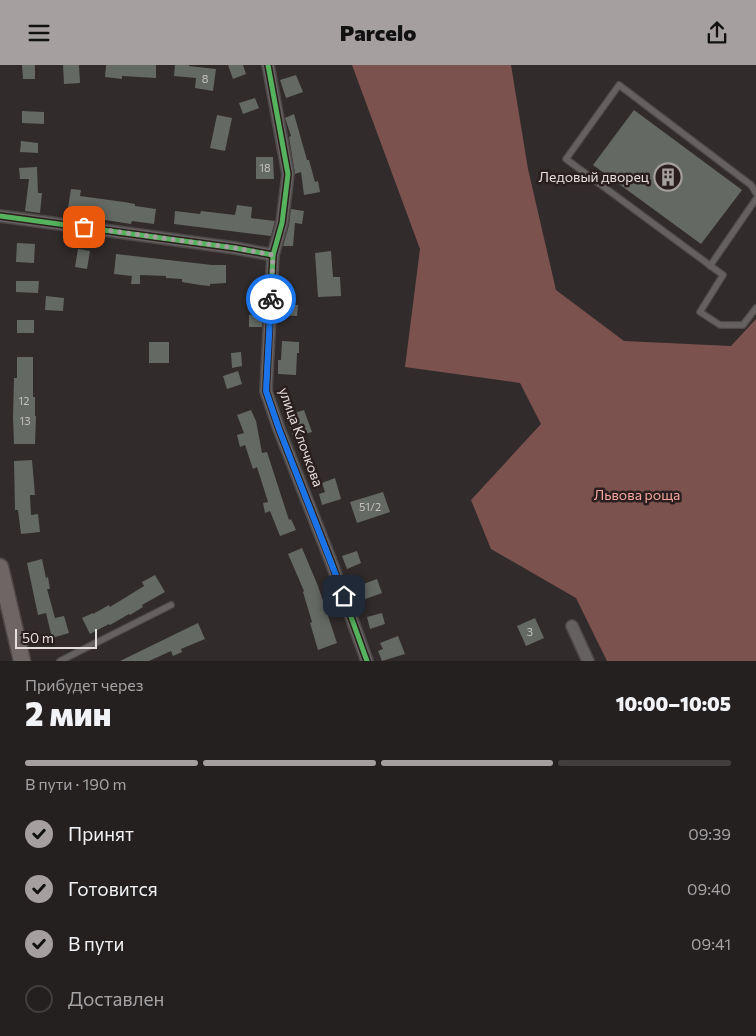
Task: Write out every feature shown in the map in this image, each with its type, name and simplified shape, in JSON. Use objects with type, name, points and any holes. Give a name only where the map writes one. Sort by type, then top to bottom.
[{"type":"main road","points":[[0,567],[23,661]]},
{"type":"street","name":"улица Клочкова","points":[[268,65],[288,174],[282,223],[273,255],[266,391],[367,661]]},
{"type":"street","points":[[0,216],[235,248],[273,255]]},
{"type":"street","points":[[572,626],[588,661]]},
{"type":"lane","points":[[756,193],[751,185],[619,85],[566,159],[723,275],[700,312],[720,325],[743,325],[756,308]]},
{"type":"lane","points":[[710,266],[756,199]]},
{"type":"lane","points":[[60,661],[171,605]]},
{"type":"green space","name":"Львова роща","points":[[352,65],[511,65],[528,169],[556,290],[624,341],[731,346],[756,319],[756,661],[607,661],[576,598],[491,549],[471,500],[541,424],[520,383],[405,367],[420,249]]},
{"type":"building","points":[[22,65],[35,65],[35,79],[23,79]]},
{"type":"building","points":[[63,65],[79,65],[80,83],[64,84]]},
{"type":"building","points":[[106,65],[156,65],[156,78],[122,76],[122,79],[105,77]]},
{"type":"building","points":[[175,65],[216,69],[213,91],[195,88],[196,78],[174,76]]},
{"type":"building","points":[[228,65],[243,65],[246,74],[233,79]]},
{"type":"building","points":[[296,75],[303,92],[286,98],[280,80]]},
{"type":"building","points":[[255,98],[259,108],[243,114],[239,103]]},
{"type":"building","name":"Ледовый дворец","points":[[634,110],[742,190],[701,244],[593,165]]},
{"type":"building","points":[[22,111],[44,112],[44,124],[22,123]]},
{"type":"building","points":[[294,114],[307,160],[309,160],[315,182],[318,181],[320,192],[304,195],[301,172],[295,174],[289,137],[291,136],[285,118]]},
{"type":"building","points":[[217,115],[232,118],[225,151],[210,148]]},
{"type":"building","points":[[21,141],[38,143],[38,153],[20,152]]},
{"type":"building","points":[[256,157],[273,157],[274,179],[256,179]]},
{"type":"building","points":[[37,167],[38,193],[42,193],[40,213],[25,211],[29,179],[20,179],[19,168]]},
{"type":"building","points":[[71,189],[81,190],[80,196],[124,202],[135,204],[135,206],[156,209],[154,224],[132,221],[131,224],[67,214]]},
{"type":"building","points":[[237,205],[252,207],[251,218],[275,221],[271,236],[174,224],[175,211],[200,214],[201,211],[235,215]]},
{"type":"building","points":[[291,209],[304,211],[302,224],[295,223],[293,246],[283,246],[289,225]]},
{"type":"building","points":[[17,243],[35,244],[34,263],[16,262]]},
{"type":"building","points":[[78,249],[90,251],[87,269],[75,267]]},
{"type":"building","points":[[331,251],[333,277],[340,277],[341,296],[318,297],[315,253]]},
{"type":"building","points":[[116,254],[226,265],[226,283],[210,284],[210,286],[182,282],[182,279],[166,278],[166,276],[140,275],[140,284],[131,284],[132,276],[114,274]]},
{"type":"building","points":[[16,281],[39,281],[38,293],[16,292]]},
{"type":"building","points":[[46,296],[64,298],[63,311],[45,310]]},
{"type":"building","points":[[278,304],[298,305],[297,316],[278,315]]},
{"type":"building","points":[[249,315],[262,315],[262,327],[249,327]]},
{"type":"building","points":[[17,320],[34,320],[34,333],[17,333]]},
{"type":"building","points":[[282,341],[299,342],[296,375],[278,374],[278,360],[281,360]]},
{"type":"building","points":[[149,342],[169,342],[169,363],[149,363]]},
{"type":"building","points":[[241,352],[242,366],[232,368],[231,353]]},
{"type":"building","points":[[17,357],[33,357],[33,397],[35,397],[36,416],[35,444],[14,444],[14,378],[17,378]]},
{"type":"building","points":[[238,371],[242,384],[227,389],[223,376]]},
{"type":"building","points":[[251,410],[256,421],[262,453],[267,452],[289,520],[291,519],[296,530],[280,536],[270,511],[265,513],[263,503],[268,502],[257,467],[253,469],[245,445],[240,447],[237,435],[244,433],[237,415]]},
{"type":"building","points":[[304,410],[312,432],[294,438],[289,424],[295,422],[292,414]]},
{"type":"building","points":[[32,460],[35,495],[30,495],[31,515],[38,514],[40,532],[21,534],[18,510],[15,510],[14,461]]},
{"type":"building","points":[[335,478],[341,499],[322,505],[319,494],[325,492],[322,483]]},
{"type":"building","points":[[383,492],[390,512],[357,523],[350,502]]},
{"type":"building","points":[[302,548],[318,586],[337,643],[318,650],[310,623],[312,622],[304,591],[288,554]]},
{"type":"building","points":[[357,551],[361,563],[347,569],[342,556]]},
{"type":"building","points":[[42,559],[46,578],[48,577],[50,589],[47,589],[55,618],[64,616],[69,633],[52,638],[46,613],[38,615],[27,563]]},
{"type":"building","points":[[155,575],[165,592],[142,605],[143,607],[130,615],[90,634],[82,618],[109,605],[110,607],[144,586],[142,582]]},
{"type":"building","points":[[377,579],[382,593],[360,601],[355,587]]},
{"type":"building","points":[[382,613],[385,624],[370,629],[367,617]]},
{"type":"building","points":[[535,618],[544,638],[526,646],[517,626]]},
{"type":"building","points":[[198,623],[205,639],[181,649],[182,652],[173,656],[171,651],[149,661],[120,661]]},
{"type":"building","points":[[398,636],[405,654],[382,661],[378,651],[383,649],[380,643]]},
{"type":"cycle path","points":[[268,65],[288,174],[282,223],[273,255],[266,391],[367,661]]},
{"type":"cycle path","points":[[0,216],[235,248],[273,255]]},
{"type":"way so far","points":[[84,227],[273,255],[271,299]]},
{"type":"place","name":"Ледовый дворец","points":[[668,177]]},
{"type":"route","points":[[271,299],[266,391],[344,596]]}]
